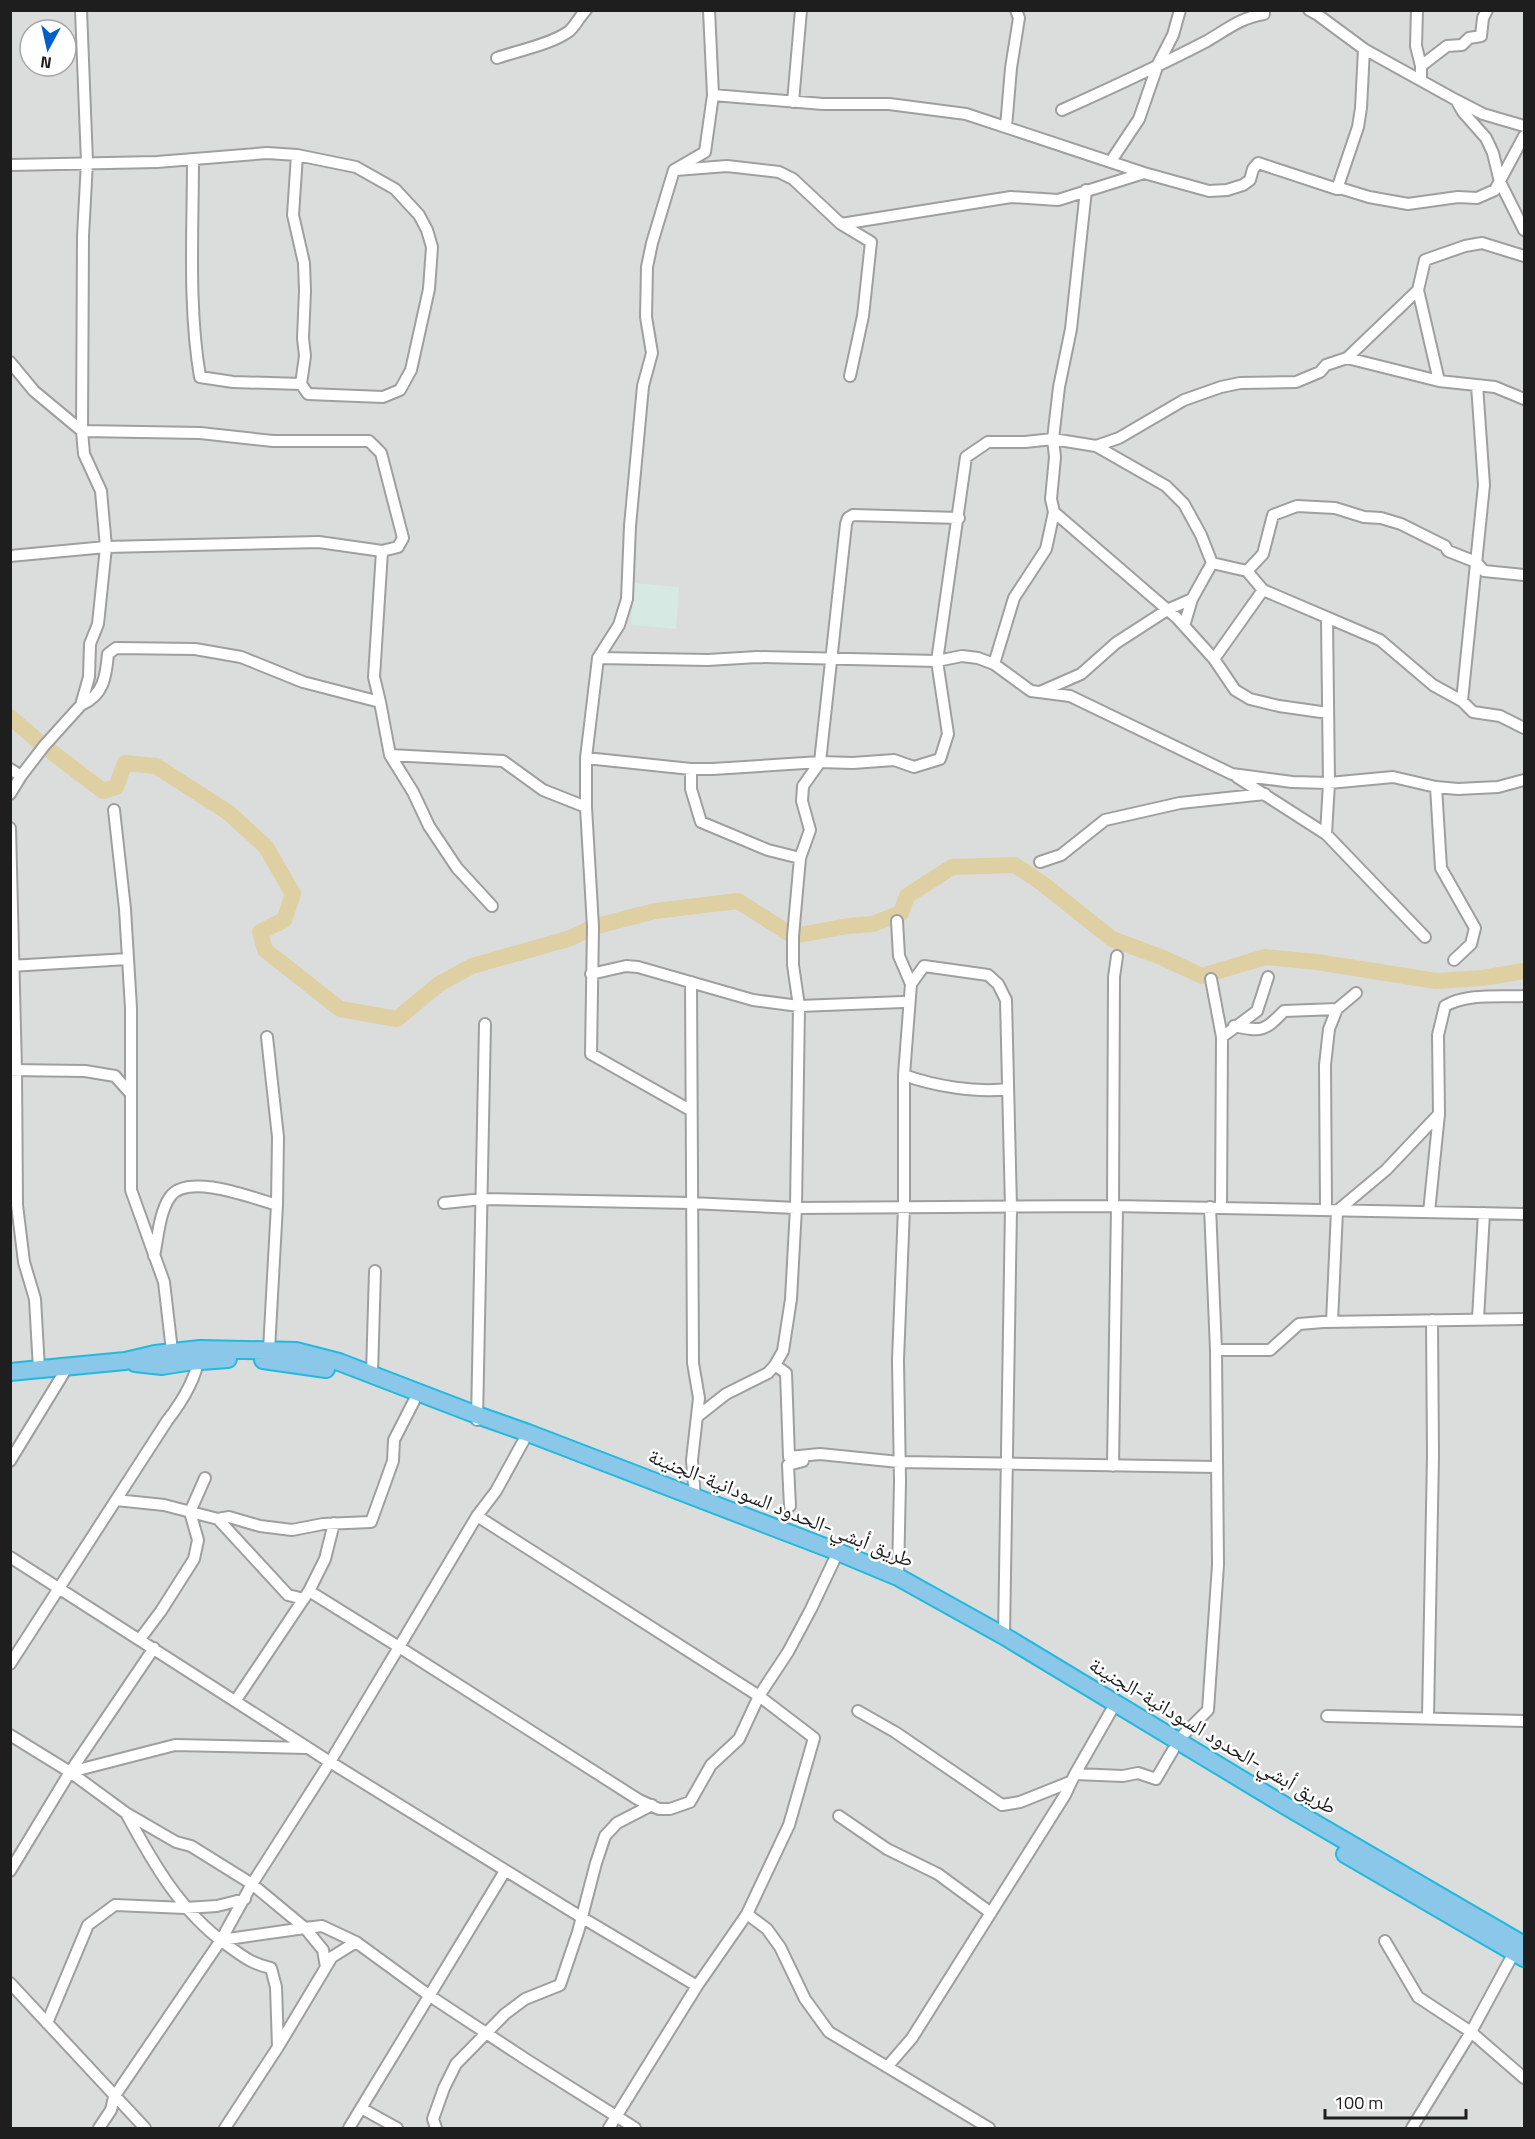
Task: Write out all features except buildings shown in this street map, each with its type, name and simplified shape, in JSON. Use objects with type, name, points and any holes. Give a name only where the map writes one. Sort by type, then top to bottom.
[{"type":"highway","name":"طريق أبشي-الحدود السودانية-الجنينة","points":[[125,1361],[172,1351],[199,1355],[270,1353],[314,1355],[372,1374],[477,1419],[528,1432],[762,1527],[898,1577],[934,1602],[1004,1636],[1176,1745],[1289,1808],[1520,1950]]},
{"type":"highway","points":[[270,1353],[337,1372],[414,1401],[477,1419],[524,1440],[762,1527]]},
{"type":"highway","points":[[10,1372],[125,1361],[162,1366],[199,1355]]},
{"type":"highway","points":[[836,1556],[934,1602],[1111,1711],[1176,1745]]},
{"type":"street","points":[[81,10],[87,162],[83,236],[82,431],[84,454],[101,491],[106,547],[98,624],[90,644],[89,677],[81,705]]},
{"type":"street","points":[[496,57],[539,45],[570,31],[578,17],[586,10]]},
{"type":"street","points":[[690,1110],[591,1054],[591,974],[594,927],[586,807],[586,758],[598,658],[619,625],[627,599],[630,526],[643,386],[652,353],[646,317],[647,267],[674,170],[705,152],[713,95],[709,10]]},
{"type":"street","points":[[793,102],[801,10]]},
{"type":"street","points":[[1006,127],[1011,68],[1019,18],[1016,10]]},
{"type":"street","points":[[1111,161],[1139,119],[1158,64],[1173,35],[1180,10]]},
{"type":"street","points":[[1062,110],[1123,84],[1206,41],[1248,16],[1264,14],[1264,10]]},
{"type":"street","points":[[1309,10],[1364,49],[1456,100],[1483,114],[1524,126]]},
{"type":"street","points":[[1418,10],[1416,46],[1421,66],[1421,80]]},
{"type":"street","points":[[1421,66],[1447,46],[1462,45],[1469,39],[1481,36],[1483,18],[1487,10]]},
{"type":"street","points":[[1337,189],[1358,127],[1364,49]]},
{"type":"street","points":[[713,95],[823,104],[889,104],[966,114],[1144,173],[1209,191],[1227,190],[1243,185],[1250,180],[1253,169],[1258,163],[1337,189],[1408,204],[1458,197],[1477,198],[1495,190],[1524,136]]},
{"type":"street","points":[[1456,100],[1463,112],[1486,138],[1493,153],[1500,182],[1524,230]]},
{"type":"street","points":[[10,165],[157,162],[267,153],[297,156],[356,167],[395,189],[419,215],[432,247],[429,289],[408,378],[400,390],[383,397],[308,394],[301,384],[305,356],[303,325],[305,291],[304,263],[293,215],[297,156]]},
{"type":"street","points":[[193,159],[193,281],[196,356],[200,377],[233,382],[301,384]]},
{"type":"street","points":[[674,170],[727,166],[779,172],[793,179],[841,224],[871,242],[863,316],[850,376]]},
{"type":"street","points":[[841,224],[1011,197],[1058,200],[1144,173]]},
{"type":"street","points":[[994,664],[1014,598],[1046,549],[1054,512],[1051,499],[1055,457],[1053,439],[1059,387],[1071,329],[1086,190]]},
{"type":"street","points":[[1439,381],[1418,290],[1425,260],[1465,246],[1482,243],[1524,256]]},
{"type":"street","points":[[1096,446],[1119,438],[1184,400],[1221,387],[1240,383],[1296,382],[1320,372],[1326,365],[1347,358],[1418,290]]},
{"type":"street","points":[[1347,358],[1439,381],[1495,387],[1524,399]]},
{"type":"street","points":[[10,362],[34,391],[82,431],[200,433],[273,441],[369,441],[381,453],[403,538],[398,547],[382,551],[319,542],[106,547],[10,556]]},
{"type":"street","points":[[1462,700],[1484,485],[1477,385]]},
{"type":"street","points":[[586,758],[691,769],[894,760],[914,767],[940,759],[948,734],[937,661],[966,457],[988,442],[1053,439],[1096,446],[1166,486],[1184,504],[1201,535],[1212,563]]},
{"type":"street","points":[[1247,571],[1263,554],[1273,515],[1297,506],[1335,508],[1364,517],[1381,518],[1401,524],[1445,546],[1448,551],[1476,562],[1484,571],[1524,575]]},
{"type":"street","points":[[1054,512],[1184,626],[1214,659],[1234,690],[1250,699],[1328,713]]},
{"type":"street","points":[[698,1416],[726,1394],[768,1372],[783,1351],[791,1299],[795,1208],[799,1006],[793,965],[800,858],[810,830],[802,801],[803,786],[820,762],[848,518],[854,516],[959,518]]},
{"type":"street","points":[[382,551],[374,677],[390,755],[413,792],[429,826],[457,868],[492,906]]},
{"type":"street","points":[[1212,563],[1247,571],[1263,590],[1380,640],[1433,685],[1462,700],[1473,712],[1500,716],[1524,728]]},
{"type":"street","points":[[1184,626],[1192,599],[1212,563]]},
{"type":"street","points":[[1214,659],[1263,590]]},
{"type":"street","points":[[1038,693],[1081,674],[1116,643],[1167,610],[1192,599]]},
{"type":"street","points":[[1326,834],[1329,783],[1327,618]]},
{"type":"street","points":[[10,794],[44,746],[81,705],[90,701],[105,683],[108,654],[116,648],[195,649],[241,657],[303,682],[380,702]]},
{"type":"street","points":[[598,658],[708,660],[757,657],[937,661],[962,656],[978,658],[994,664],[1031,691],[1070,696],[1232,774],[1266,794],[1326,834],[1425,937]]},
{"type":"street","points":[[390,755],[503,761],[543,790],[586,807]]},
{"type":"street","points":[[10,769],[21,776]]},
{"type":"street","points":[[691,769],[691,789],[701,822],[768,850],[800,858]]},
{"type":"street","points":[[1232,774],[1292,782],[1329,783],[1393,777],[1436,787],[1482,789],[1524,780]]},
{"type":"street","points":[[1436,787],[1441,868],[1475,927],[1471,945],[1454,960]]},
{"type":"street","points":[[1040,862],[1061,855],[1105,820],[1180,803],[1266,794]]},
{"type":"street","points":[[114,810],[131,1008],[131,1190],[164,1282],[172,1351]]},
{"type":"street","points":[[10,828],[17,1205],[24,1262],[35,1299],[39,1369]]},
{"type":"street","points":[[897,921],[899,956],[911,984],[903,1075],[904,1208],[898,1360],[898,1577]]},
{"type":"street","points":[[1113,1466],[1114,977],[1118,956]]},
{"type":"street","points":[[12,966],[128,959]]},
{"type":"street","points":[[591,974],[626,966],[638,967],[753,1000],[799,1006],[903,1002]]},
{"type":"street","points":[[911,984],[924,966],[987,975],[998,984],[1006,1000],[1011,1208],[1004,1636]]},
{"type":"street","points":[[1222,1037],[1257,1011],[1268,977]]},
{"type":"street","points":[[858,1711],[895,1732],[1002,1805],[1020,1802],[1072,1778],[1123,1776],[1138,1773],[1156,1779],[1176,1745],[1208,1710],[1218,1565],[1216,1207],[1222,1037],[1211,979]]},
{"type":"street","points":[[691,982],[693,1363],[699,1398],[692,1460],[695,1498]]},
{"type":"street","points":[[1332,1322],[1331,1210],[1325,1065],[1329,1029],[1336,1009],[1356,993]]},
{"type":"street","points":[[1429,1212],[1438,1114],[1438,1035],[1445,1006],[1454,1001],[1472,998],[1524,996]]},
{"type":"street","points":[[1234,1026],[1252,1030],[1270,1026],[1284,1011],[1336,1009]]},
{"type":"street","points":[[477,1419],[483,1199],[484,1024]]},
{"type":"street","points":[[267,1037],[278,1137],[270,1353]]},
{"type":"street","points":[[13,1070],[85,1071],[115,1076],[131,1094]]},
{"type":"street","points":[[903,1075],[926,1083],[995,1091],[1008,1089]]},
{"type":"street","points":[[1331,1210],[1386,1170],[1438,1114]]},
{"type":"street","points":[[154,1257],[165,1207],[171,1195],[185,1187],[215,1188],[277,1205]]},
{"type":"street","points":[[444,1203],[483,1199],[691,1203],[795,1208],[1216,1207],[1524,1214]]},
{"type":"street","points":[[1479,1319],[1484,1213]]},
{"type":"street","points":[[372,1374],[375,1270]]},
{"type":"street","points":[[1216,1350],[1270,1350],[1299,1324],[1524,1319]]},
{"type":"street","points":[[1428,1717],[1433,1456],[1432,1320]]},
{"type":"street","points":[[10,1664],[180,1404],[199,1355]]},
{"type":"street","points":[[775,1365],[786,1373],[789,1457],[820,1454],[899,1462],[1217,1467]]},
{"type":"street","points":[[10,1461],[68,1366]]},
{"type":"street","points":[[116,1500],[164,1505],[218,1519],[229,1517],[260,1526],[292,1530],[323,1524],[371,1522],[393,1461],[394,1440],[414,1401]]},
{"type":"street","points":[[99,2128],[111,2110],[114,2097],[221,1940],[252,1884],[330,1762],[477,1516],[496,1491],[524,1440]]},
{"type":"street","points":[[790,1506],[788,1465],[814,1460],[855,1458]]},
{"type":"street","points":[[140,1639],[194,1559],[198,1540],[190,1512],[205,1478]]},
{"type":"street","points":[[477,1516],[759,1696],[814,1740],[789,1825],[747,1914],[697,1986],[609,2128]]},
{"type":"street","points":[[218,1519],[288,1595],[306,1595],[399,1647],[639,1800],[659,1809],[670,1809],[690,1802],[711,1765],[739,1739],[759,1696],[788,1652],[836,1556]]},
{"type":"street","points":[[236,1700],[306,1595],[325,1559],[334,1523]]},
{"type":"street","points":[[10,1557],[236,1700],[307,1748],[505,1871],[697,1986]]},
{"type":"street","points":[[10,1871],[70,1772],[154,1648]]},
{"type":"street","points":[[887,2067],[912,2038],[991,1913],[1065,1795],[1072,1778],[1111,1711]]},
{"type":"street","points":[[1327,1716],[1524,1721]]},
{"type":"street","points":[[10,1735],[70,1772],[126,1813],[176,1842],[191,1846],[252,1884],[305,1928],[323,1950],[326,1967]]},
{"type":"street","points":[[70,1772],[175,1745],[307,1748]]},
{"type":"street","points":[[436,2128],[433,2119],[444,2088],[456,2064],[505,2014],[525,1999],[560,1985],[578,1932],[605,1836],[617,1823],[652,1805]]},
{"type":"street","points":[[126,1813],[152,1863],[185,1908],[221,1940],[254,1964],[271,1968],[276,1988],[278,2047]]},
{"type":"street","points":[[839,1816],[887,1849],[938,1874],[991,1913]]},
{"type":"street","points":[[349,2128],[505,1871]]},
{"type":"street","points":[[47,2023],[88,1925],[114,1905],[185,1908],[217,1906],[245,1899]]},
{"type":"street","points":[[747,1914],[767,1929],[780,1947],[805,2000],[829,2032],[989,2128]]},
{"type":"street","points":[[221,1940],[322,1926],[356,1942],[430,1996],[616,2118],[635,2128]]},
{"type":"street","points":[[1385,1941],[1418,1997],[1471,2032],[1524,2078]]},
{"type":"street","points":[[225,2128],[278,2047],[332,1957],[356,1942]]},
{"type":"street","points":[[1412,2128],[1520,1950]]},
{"type":"street","points":[[10,1983],[144,2128]]},
{"type":"street","points":[[361,2108],[396,2128]]},
{"type":"shaded area","points":[[11,11],[1524,11],[1524,2128],[11,2128]]},
{"type":"shaded area","points":[[634,583],[679,587],[676,629],[631,625]]},
{"type":"waterway","points":[[10,717],[103,791],[116,787],[125,763],[156,766],[229,813],[266,847],[293,894],[284,920],[260,932],[265,950],[340,1009],[397,1019],[439,984],[472,966],[571,938],[593,927],[655,911],[738,901],[793,936],[873,924],[901,913],[907,896],[952,867],[1015,865],[1043,884],[1112,939],[1161,957],[1202,976],[1265,957],[1317,962],[1436,981],[1482,978],[1524,971]]}]
